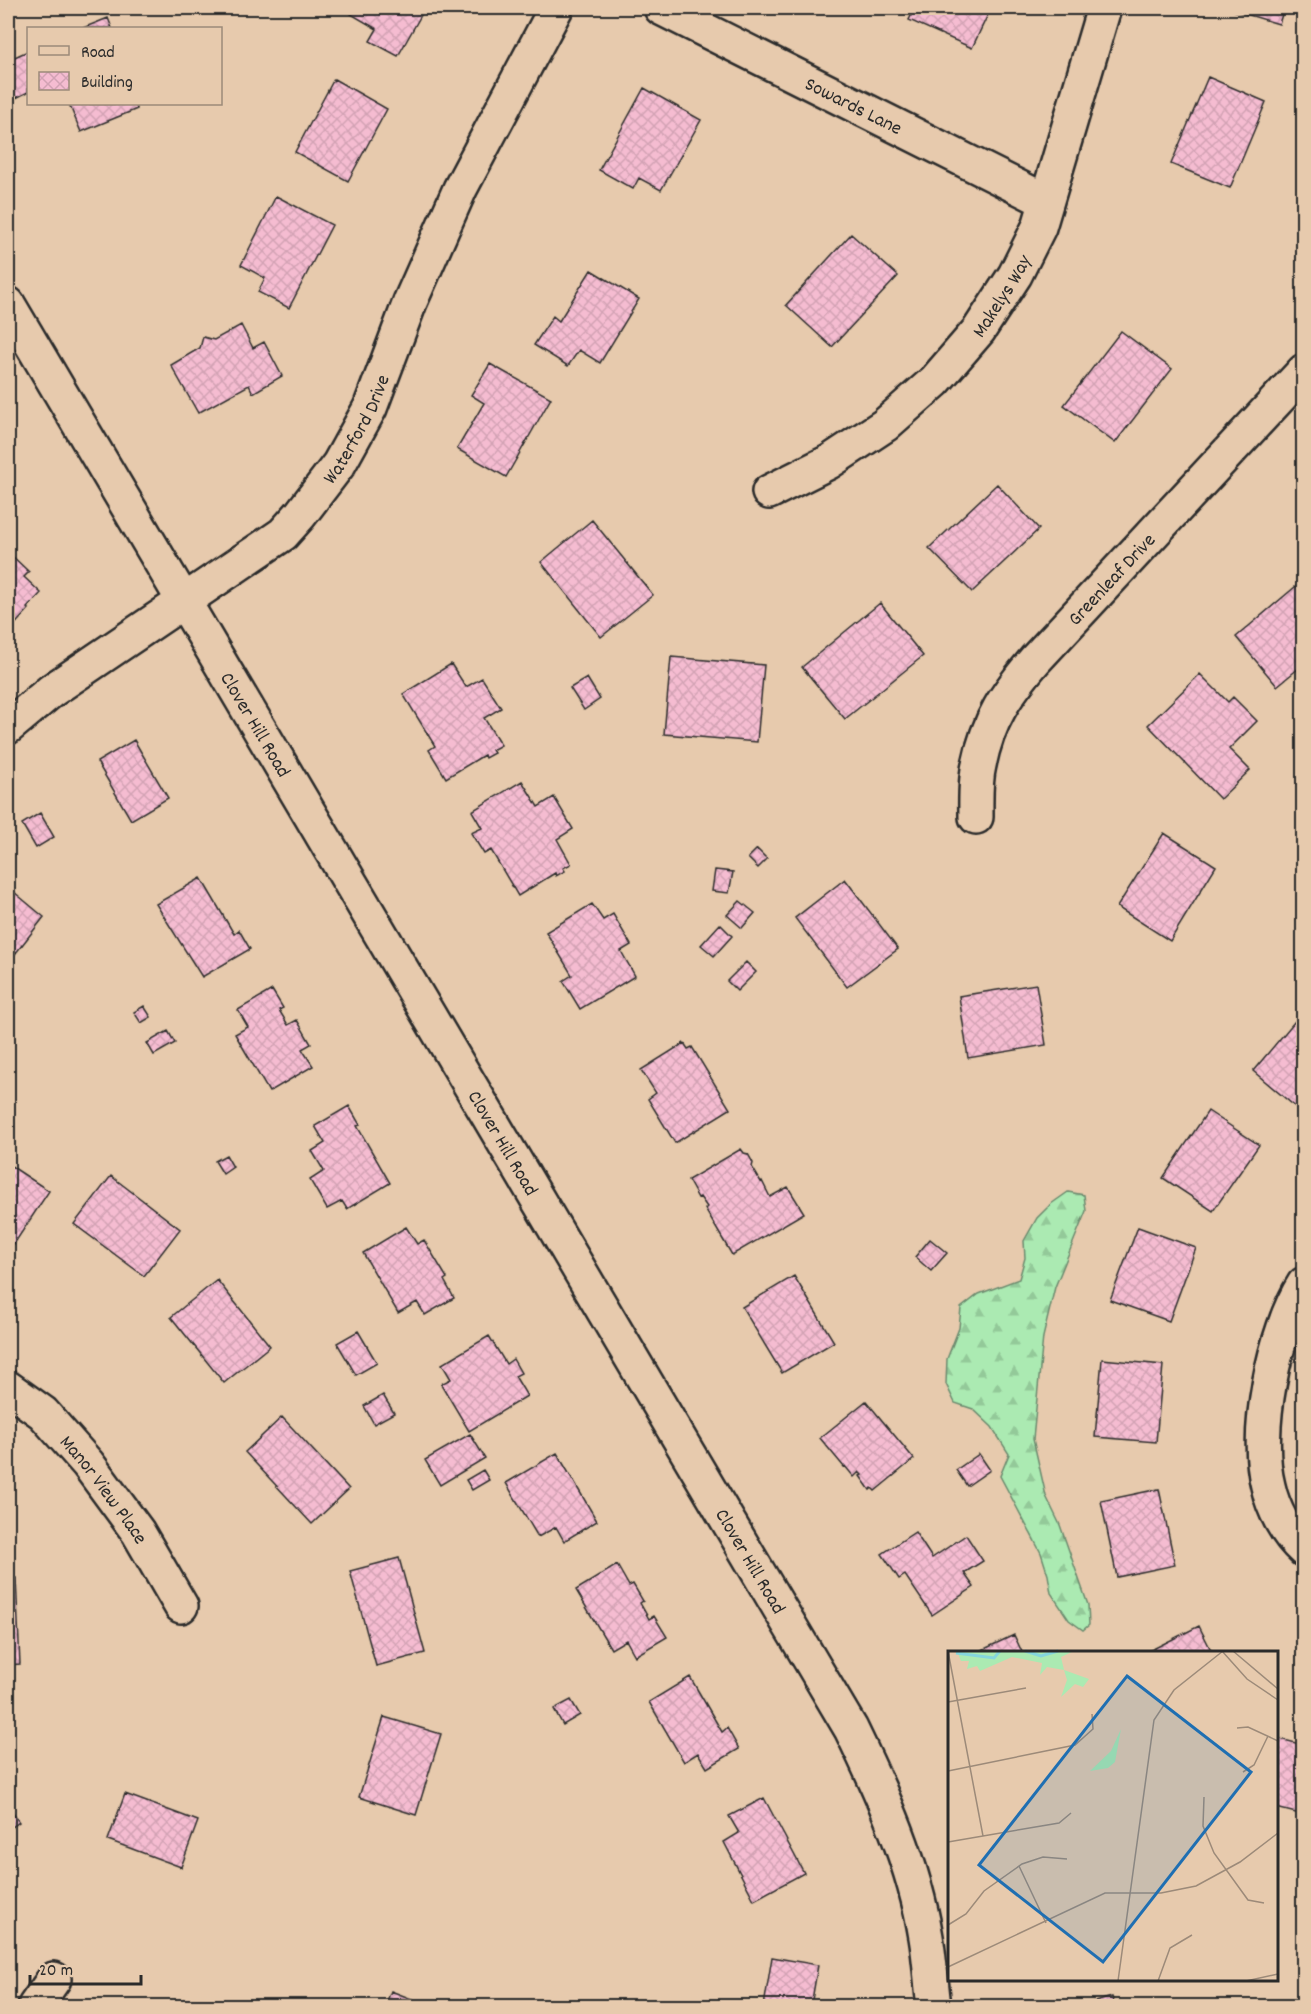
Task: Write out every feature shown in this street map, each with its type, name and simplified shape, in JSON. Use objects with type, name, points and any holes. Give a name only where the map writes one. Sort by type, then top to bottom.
[{"type":"street","name":"Waterford Drive","points":[[8,727],[51,691],[283,534],[339,464],[370,408],[410,302],[460,189],[556,8]]},
{"type":"street","name":"Sowards Lane","points":[[661,8],[1046,201]]},
{"type":"street","name":"Makelys Way","points":[[769,492],[829,462],[885,425],[935,381],[979,330],[1015,275],[1038,227],[1104,8]]},
{"type":"street","name":"Clover Hill Road","points":[[8,304],[851,1729],[879,1788],[908,1863],[926,1936],[934,2007]]},
{"type":"street","name":"Greenleaf Drive","points":[[976,817],[978,767],[989,727],[1009,691],[1035,660],[1304,371]]},
{"type":"street","points":[[1304,1284],[1280,1339],[1267,1392],[1263,1447],[1268,1485],[1280,1519],[1304,1550]]},
{"type":"street","name":"Manor View Place","points":[[8,1388],[43,1413],[88,1464],[138,1532],[181,1606]]},
{"type":"street","points":[[35,2007],[54,1979]]},
{"type":"green space","points":[[1068,1192],[1084,1195],[1086,1211],[1055,1287],[1043,1337],[1033,1439],[1046,1496],[1060,1525],[1088,1605],[1089,1625],[1083,1630],[1069,1620],[1051,1593],[1041,1553],[1000,1476],[1009,1454],[992,1427],[973,1409],[955,1403],[946,1384],[947,1359],[959,1328],[961,1308],[979,1294],[1019,1279],[1025,1258],[1024,1241],[1037,1218]]},
{"type":"building","points":[[354,8],[425,8],[398,56],[370,41],[377,29],[351,14]]},
{"type":"building","points":[[915,8],[991,8],[972,48],[909,20]]},
{"type":"building","points":[[1226,8],[1284,8],[1279,24]]},
{"type":"building","points":[[108,18],[112,27],[86,27]]},
{"type":"building","points":[[27,51],[27,92],[16,98],[8,77],[8,60]]},
{"type":"building","points":[[1208,77],[1266,102],[1230,188],[1171,164]]},
{"type":"building","points":[[334,79],[387,109],[348,181],[295,152]]},
{"type":"building","points":[[644,88],[701,120],[661,190],[639,178],[633,189],[599,170]]},
{"type":"building","points":[[69,105],[135,105],[137,109],[81,132]]},
{"type":"building","points":[[276,196],[332,225],[289,308],[258,292],[265,278],[241,265]]},
{"type":"building","points":[[851,234],[898,276],[832,347],[786,305]]},
{"type":"building","points":[[591,270],[639,299],[600,363],[579,350],[568,366],[534,345],[553,316],[559,321]]},
{"type":"building","points":[[241,325],[253,348],[264,342],[282,376],[253,393],[249,385],[198,413],[171,365],[200,348],[203,337],[214,340]]},
{"type":"building","points":[[1121,331],[1172,369],[1115,443],[1064,405]]},
{"type":"building","points":[[490,364],[551,398],[506,477],[457,449],[484,403],[471,395]]},
{"type":"building","points":[[997,484],[1039,529],[972,592],[929,548]]},
{"type":"building","points":[[592,520],[653,595],[601,637],[541,562]]},
{"type":"building","points":[[8,552],[29,572],[24,577],[41,593],[8,632]]},
{"type":"building","points":[[1302,581],[1304,584],[1304,664],[1277,686],[1236,637]]},
{"type":"building","points":[[880,603],[923,656],[845,719],[802,667]]},
{"type":"building","points":[[671,657],[764,665],[757,742],[664,734]]},
{"type":"building","points":[[451,664],[466,687],[482,678],[501,708],[484,718],[501,745],[492,750],[494,753],[485,758],[484,755],[446,778],[429,750],[435,746],[403,694]]},
{"type":"building","points":[[1200,674],[1228,702],[1233,697],[1257,721],[1229,749],[1250,770],[1220,799],[1148,725]]},
{"type":"building","points":[[587,678],[600,699],[584,710],[570,688]]},
{"type":"building","points":[[134,740],[168,798],[131,820],[97,762]]},
{"type":"building","points":[[522,781],[538,807],[554,797],[573,829],[557,839],[571,864],[563,868],[565,871],[556,876],[555,873],[518,896],[491,850],[484,854],[471,833],[482,828],[472,811]]},
{"type":"building","points":[[40,813],[54,837],[36,848],[22,824]]},
{"type":"building","points":[[1164,833],[1216,866],[1170,941],[1117,907]]},
{"type":"building","points":[[757,849],[767,859],[758,868],[748,858]]},
{"type":"building","points":[[715,870],[733,872],[729,893],[712,891]]},
{"type":"building","points":[[201,878],[234,934],[239,930],[250,949],[202,977],[156,904]]},
{"type":"building","points":[[845,879],[898,949],[847,987],[795,918]]},
{"type":"building","points":[[8,887],[44,917],[8,963]]},
{"type":"building","points":[[740,901],[755,913],[742,928],[727,915]]},
{"type":"building","points":[[592,904],[603,920],[613,914],[631,945],[621,951],[635,976],[580,1009],[563,981],[572,975],[546,932]]},
{"type":"building","points":[[720,924],[732,936],[714,956],[701,945]]},
{"type":"building","points":[[746,962],[756,972],[737,991],[727,981]]},
{"type":"building","points":[[1036,984],[1046,1045],[968,1058],[959,996]]},
{"type":"building","points":[[272,990],[283,1008],[279,1010],[288,1025],[297,1020],[311,1044],[302,1049],[313,1066],[269,1092],[235,1034],[248,1027],[238,1010]]},
{"type":"building","points":[[144,1006],[151,1017],[141,1023],[134,1012]]},
{"type":"building","points":[[1295,1021],[1304,1028],[1304,1103],[1298,1109],[1253,1071]]},
{"type":"building","points":[[168,1031],[175,1043],[154,1055],[147,1043]]},
{"type":"building","points":[[684,1043],[688,1049],[692,1047],[730,1109],[675,1143],[648,1099],[656,1093],[641,1070]]},
{"type":"building","points":[[349,1106],[360,1125],[357,1126],[390,1183],[347,1209],[342,1201],[327,1209],[310,1180],[324,1171],[312,1151],[325,1143],[315,1126]]},
{"type":"building","points":[[1208,1111],[1259,1145],[1213,1211],[1163,1178]]},
{"type":"building","points":[[741,1149],[748,1154],[753,1163],[752,1167],[770,1197],[788,1187],[804,1213],[732,1255],[705,1209],[707,1207],[700,1197],[698,1198],[688,1180]]},
{"type":"building","points":[[226,1155],[233,1167],[223,1174],[215,1161]]},
{"type":"building","points":[[8,1164],[49,1191],[14,1244],[8,1240]]},
{"type":"building","points":[[111,1176],[180,1229],[144,1276],[74,1224]]},
{"type":"building","points":[[406,1227],[417,1244],[424,1240],[447,1278],[444,1280],[454,1298],[425,1315],[417,1302],[398,1313],[363,1253]]},
{"type":"building","points":[[1138,1227],[1196,1248],[1169,1321],[1110,1300]]},
{"type":"building","points":[[930,1239],[947,1253],[931,1271],[915,1257]]},
{"type":"building","points":[[794,1276],[834,1342],[782,1373],[742,1307]]},
{"type":"building","points":[[217,1280],[270,1346],[224,1383],[171,1317]]},
{"type":"building","points":[[358,1331],[377,1363],[356,1375],[337,1343]]},
{"type":"building","points":[[489,1336],[506,1364],[513,1359],[521,1373],[515,1376],[527,1396],[469,1431],[441,1384],[451,1379],[442,1364]]},
{"type":"building","points":[[1102,1359],[1163,1365],[1156,1442],[1095,1437]]},
{"type":"building","points":[[383,1395],[394,1413],[374,1424],[364,1406]]},
{"type":"building","points":[[866,1401],[914,1459],[875,1491],[872,1488],[870,1490],[859,1472],[854,1477],[820,1438]]},
{"type":"building","points":[[282,1417],[349,1489],[312,1524],[245,1452]]},
{"type":"building","points":[[470,1434],[485,1458],[440,1485],[425,1460]]},
{"type":"building","points":[[557,1453],[597,1521],[564,1541],[556,1527],[538,1537],[506,1483]]},
{"type":"building","points":[[979,1454],[990,1470],[967,1486],[956,1470]]},
{"type":"building","points":[[483,1470],[489,1480],[472,1490],[466,1480]]},
{"type":"building","points":[[1159,1489],[1175,1565],[1117,1577],[1101,1501]]},
{"type":"building","points":[[915,1532],[932,1558],[966,1535],[983,1561],[964,1573],[974,1587],[932,1615],[905,1575],[899,1579],[882,1554]]},
{"type":"building","points":[[399,1558],[425,1653],[376,1666],[350,1571]]},
{"type":"building","points":[[617,1565],[629,1586],[633,1584],[643,1601],[640,1603],[649,1619],[654,1616],[667,1637],[635,1656],[626,1640],[611,1649],[576,1590]]},
{"type":"building","points":[[8,1578],[16,1578],[20,1664],[8,1665]]},
{"type":"building","points":[[1199,1626],[1212,1651],[1149,1651]]},
{"type":"building","points":[[1014,1635],[1022,1651],[980,1651]]},
{"type":"building","points":[[690,1677],[722,1732],[727,1728],[739,1749],[707,1768],[698,1753],[684,1762],[649,1702]]},
{"type":"building","points":[[571,1700],[580,1715],[563,1725],[554,1709]]},
{"type":"building","points":[[384,1717],[441,1734],[416,1815],[359,1797]]},
{"type":"building","points":[[1278,1738],[1304,1745],[1304,1815],[1278,1808]]},
{"type":"building","points":[[125,1794],[198,1821],[181,1867],[108,1840]]},
{"type":"building","points":[[764,1798],[804,1873],[754,1900],[724,1842],[739,1833],[729,1816]]},
{"type":"building","points":[[8,1806],[19,1822],[8,1830]]},
{"type":"building","points":[[772,1957],[818,1965],[811,2006],[764,2006]]},
{"type":"building","points":[[391,1991],[430,2006],[385,2006]]},
{"type":"building","points":[[1112,1997],[1115,2006],[1081,2006]]}]
